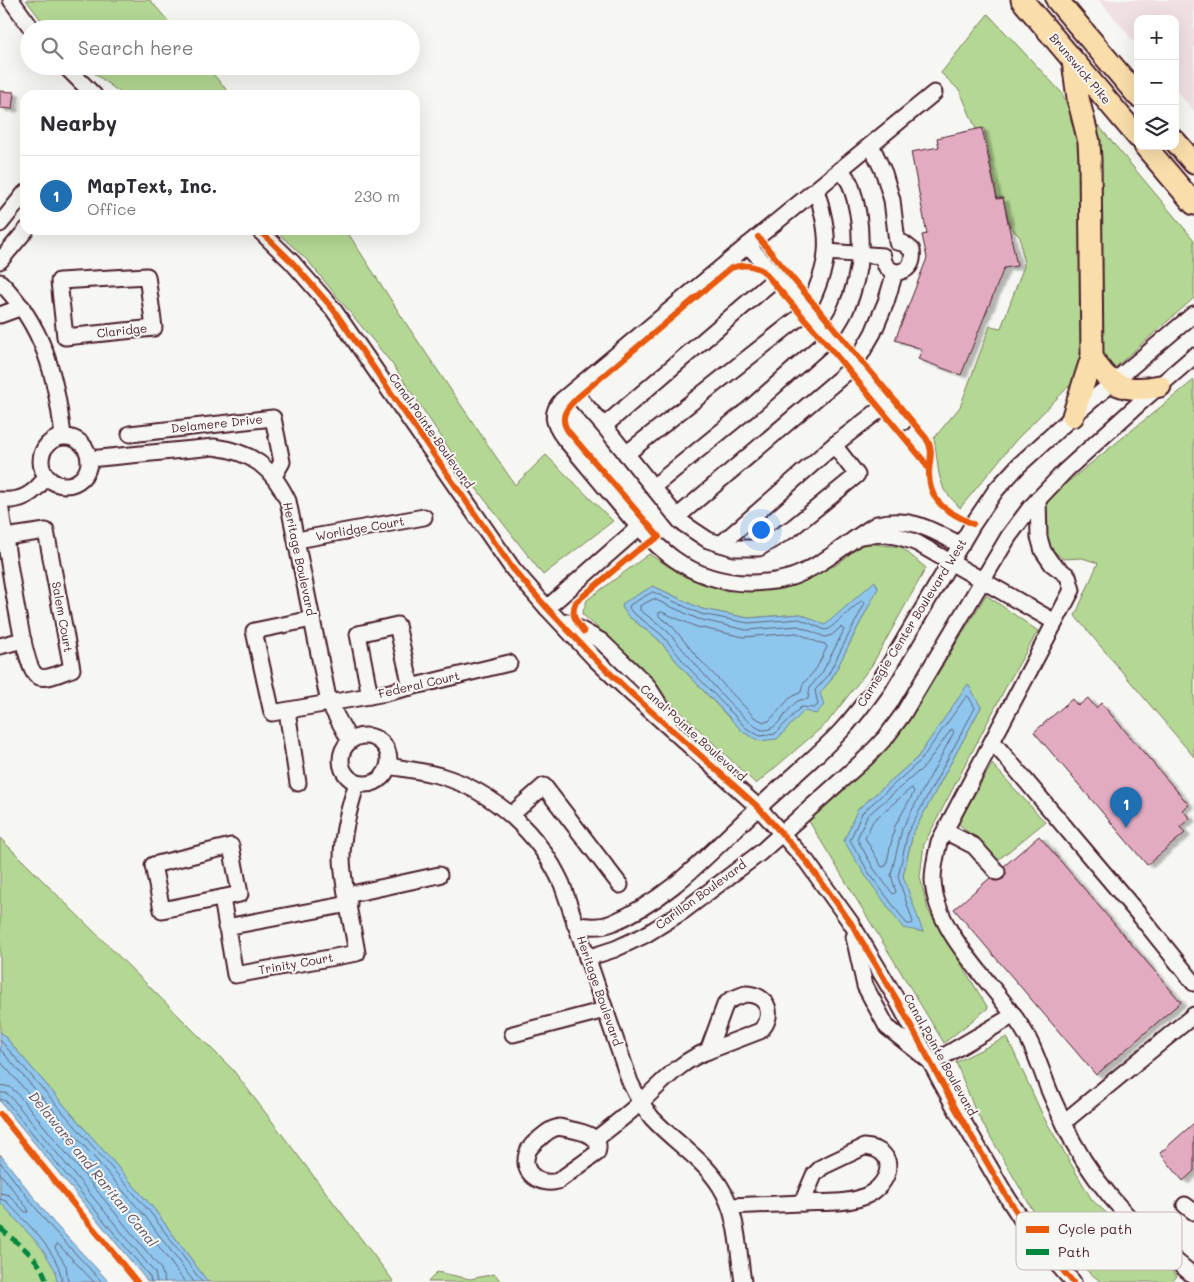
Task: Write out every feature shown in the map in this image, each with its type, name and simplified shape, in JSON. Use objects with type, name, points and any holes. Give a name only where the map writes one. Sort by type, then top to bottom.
[{"type":"highway","name":"Brunswick Pike","points":[[1022,0],[1134,133]]},
{"type":"highway","points":[[1057,0],[1134,91]]},
{"type":"highway","points":[[1073,61],[1078,98],[1089,142],[1092,357],[1073,416]]},
{"type":"highway","points":[[1179,146],[1194,163]]},
{"type":"highway","points":[[1148,150],[1194,204]]},
{"type":"highway","points":[[1092,357],[1102,375],[1113,383],[1130,389],[1147,389],[1160,386]]},
{"type":"street","points":[[10,0],[25,20]]},
{"type":"street","points":[[74,75],[89,90]]},
{"type":"street","points":[[934,94],[748,245],[573,391],[556,407],[554,417],[557,428],[638,528],[652,542],[682,565],[713,579],[745,583],[768,582],[795,576],[809,570],[877,524],[900,520],[913,522],[961,545]]},
{"type":"street","points":[[871,145],[884,173],[892,200],[897,242]]},
{"type":"street","points":[[653,487],[750,408],[829,338],[845,311],[856,281],[860,254],[859,222],[851,185],[841,170]]},
{"type":"street","points":[[626,454],[806,312],[816,291],[827,252],[823,210],[816,190]]},
{"type":"street","points":[[0,224],[20,199]]},
{"type":"street","points":[[0,261],[22,235]]},
{"type":"street","name":"Canal Pointe Boulevard","points":[[264,235],[292,262],[333,309],[514,569],[550,612],[627,689],[758,807],[807,862],[851,923],[897,1000],[962,1120],[1017,1212]]},
{"type":"street","points":[[897,242],[909,246],[913,256],[912,263],[908,269],[902,272],[894,272],[888,269],[883,261],[883,256],[883,252],[887,247],[897,242]]},
{"type":"street","points":[[748,245],[903,422]]},
{"type":"street","points":[[827,252],[883,256]]},
{"type":"street","points":[[677,517],[854,366],[873,333],[886,302],[894,272]]},
{"type":"street","name":"Claridge","points":[[147,276],[154,328],[65,337],[60,281],[147,276]]},
{"type":"street","points":[[604,426],[776,278]]},
{"type":"street","points":[[0,282],[22,307],[37,331],[44,347],[53,376],[64,436]]},
{"type":"street","points":[[0,315],[22,307]]},
{"type":"street","name":"Carnegie Center Boulevard West","points":[[758,807],[840,732],[860,709],[878,684],[996,490],[1019,465],[1073,416],[1194,314]]},
{"type":"street","points":[[44,347],[65,337]]},
{"type":"street","points":[[781,833],[866,758],[886,737],[903,714],[1009,536],[1038,499],[1065,471],[1194,356]]},
{"type":"street","points":[[573,391],[604,426],[681,522],[708,540],[734,548],[759,548],[792,528],[857,475],[834,445]]},
{"type":"street","points":[[721,544],[834,445],[887,404]]},
{"type":"street","name":"Delamere Drive","points":[[130,434],[273,418],[282,462],[274,476]]},
{"type":"street","points":[[64,436],[74,438],[81,443],[87,450],[89,458],[87,472],[73,484],[54,483],[46,477],[41,468],[42,450],[54,439],[64,436]]},
{"type":"street","name":"Heritage Boulevard","points":[[89,458],[214,448],[232,450],[249,456],[262,464],[274,476],[288,502],[329,703],[350,742]]},
{"type":"street","points":[[0,500],[11,501],[34,492],[46,477]]},
{"type":"street","points":[[1038,499],[1039,537],[1043,551],[1052,564],[1068,576],[1072,590],[939,842],[934,863],[933,881],[938,905],[952,933],[972,963],[1014,1015],[1038,1059],[1050,1092],[1087,1165],[1125,1212]]},
{"type":"street","name":"Salem Court","points":[[0,504],[5,537],[23,640],[32,672],[37,677],[44,678],[72,669],[46,531],[5,537]]},
{"type":"street","name":"Worlidge Court","points":[[297,540],[424,517]]},
{"type":"street","points":[[550,612],[638,528]]},
{"type":"street","points":[[857,536],[875,534],[900,536],[917,542],[1055,622]]},
{"type":"street","points":[[298,784],[287,711],[272,713],[254,631],[312,619]]},
{"type":"street","points":[[370,696],[358,634],[397,625],[411,687]]},
{"type":"street","points":[[0,646],[23,640]]},
{"type":"street","name":"Federal Court","points":[[287,711],[370,696],[509,663]]},
{"type":"street","points":[[363,736],[372,737],[380,741],[386,748],[389,757],[388,766],[383,776],[376,782],[357,783],[345,774],[340,756],[344,748],[355,738],[363,736]]},
{"type":"street","points":[[993,742],[1194,983]]},
{"type":"street","name":"Heritage Boulevard","points":[[388,766],[442,776],[465,785],[511,815],[545,854],[562,884],[630,1082],[640,1102],[653,1118],[710,1172],[721,1187],[730,1206],[735,1226],[743,1282]]},
{"type":"street","name":"Trinity Court","points":[[222,898],[235,975],[357,953],[342,859],[349,808],[357,783]]},
{"type":"street","points":[[511,815],[544,786],[620,885]]},
{"type":"street","name":"Carillon Boulevard","points":[[576,924],[599,927],[611,924],[664,894],[690,874],[758,807]]},
{"type":"street","points":[[945,831],[974,846],[997,872]]},
{"type":"street","name":"Carillon Boulevard","points":[[587,958],[615,949],[645,935],[682,912],[760,853],[781,833]]},
{"type":"street","points":[[231,846],[240,894],[222,898],[162,910],[153,865],[231,846]]},
{"type":"street","points":[[226,926],[348,900],[439,875]]},
{"type":"street","points":[[851,923],[865,986],[887,1027],[932,1063],[1014,1015]]},
{"type":"street","points":[[513,1034],[605,1010]]},
{"type":"street","points":[[1064,1122],[1194,1014]]},
{"type":"street","points":[[596,1139],[640,1102],[670,1073],[685,1062],[708,1051]]},
{"type":"street","points":[[559,1127],[596,1139],[599,1147],[597,1153],[558,1182],[551,1184],[542,1183],[528,1171],[527,1153],[531,1146],[552,1128],[559,1127]]},
{"type":"street","points":[[730,1206],[851,1201],[864,1197],[877,1190],[884,1183],[888,1166],[884,1156],[880,1151],[864,1147],[822,1167],[814,1175],[802,1203]]},
{"type":"street","points":[[1182,1266],[1194,1276]]},
{"type":"street","name":"Canal Pointe Boulevard","points":[[1062,1270],[1073,1282]]},
{"type":"shaded area","points":[[1099,0],[1194,0],[1194,111],[1179,94],[1179,15],[1134,15],[1134,41]]},
{"type":"green space","points":[[26,0],[150,0],[167,20],[41,20]]},
{"type":"green space","points":[[988,14],[1062,93],[1079,136],[1082,352],[1075,380],[1016,440],[960,508],[944,490],[939,474],[934,438],[960,407],[990,326],[1001,328],[1024,266],[1020,237],[1010,227],[1003,197],[997,198],[984,128],[976,129],[960,91],[941,73]]},
{"type":"green space","points":[[97,75],[214,75],[227,90],[116,90]]},
{"type":"green space","points":[[1098,125],[1194,240],[1194,298],[1111,371],[1101,359]]},
{"type":"green space","points":[[280,235],[349,235],[407,325],[515,485],[546,455],[613,521],[543,575],[475,487],[393,365],[308,261]]},
{"type":"green space","points":[[1194,380],[1194,757],[1075,616],[1098,563],[1082,558],[1063,559],[1051,549],[1045,532],[1043,502]]},
{"type":"green space","points":[[864,543],[901,547],[926,568],[872,665],[827,723],[756,784],[663,695],[641,666],[582,614],[587,600],[649,554],[685,577],[724,591],[779,588],[836,565]],"holes":[[[875,582],[878,588],[831,680],[777,739],[729,718],[658,639],[628,616],[623,607],[653,586],[702,609],[748,618],[801,614],[825,626]]]},
{"type":"green space","points":[[986,595],[1038,631],[1009,681],[924,844],[920,877],[928,910],[988,1008],[944,1043],[807,818],[872,760],[916,709]],"holes":[[[968,685],[981,707],[913,833],[903,876],[922,932],[857,810],[917,758]]]},
{"type":"green space","points":[[992,764],[1045,822],[998,860],[958,823]]},
{"type":"green space","points":[[0,838],[233,1070],[394,1282],[208,1282],[154,1209],[0,1031]]},
{"type":"green space","points":[[1007,1037],[1043,1116],[1092,1200],[1105,1212],[1034,1212],[975,1110],[956,1062]]},
{"type":"green space","points":[[0,1172],[94,1282],[0,1282]]},
{"type":"green space","points":[[1086,1270],[1170,1270],[1177,1276],[1172,1282],[1101,1282]]},
{"type":"green space","points":[[437,1272],[470,1279],[495,1274],[501,1282],[428,1282]]},
{"type":"water","points":[[875,581],[878,588],[831,680],[820,693],[824,705],[816,714],[804,711],[777,739],[759,741],[743,732],[684,670],[658,639],[628,616],[622,607],[623,603],[653,586],[702,609],[748,618],[801,614],[825,625]]},
{"type":"water","points":[[968,684],[981,707],[913,833],[903,876],[923,932],[903,928],[865,875],[844,841],[857,810],[917,758]]},
{"type":"water","name":"Delaware and Raritan Canal","points":[[0,1031],[154,1209],[208,1282],[148,1282],[0,1101]]},
{"type":"water","points":[[0,1154],[53,1222],[109,1282],[57,1282],[55,1270],[42,1248],[0,1202]]},
{"type":"building","points":[[0,91],[14,92],[12,109],[0,108]]},
{"type":"building","points":[[982,128],[997,199],[1003,198],[1017,266],[1004,268],[961,375],[918,359],[922,349],[895,340],[927,258],[922,235],[927,234],[911,152],[939,147],[937,138]]},
{"type":"building","points":[[1088,698],[1096,708],[1101,703],[1189,805],[1182,810],[1190,818],[1180,827],[1185,833],[1147,865],[1034,732],[1072,699],[1078,706]]},
{"type":"building","points":[[1039,836],[1181,1002],[1096,1075],[954,909],[990,878],[994,881],[1003,879],[1006,874],[1004,866]]},
{"type":"building","points":[[1194,1123],[1194,1171],[1183,1181],[1160,1153]]},
{"type":"marked path","points":[[0,1228],[40,1266],[46,1282]]},
{"type":"cycle path","points":[[264,235],[292,262],[333,309],[513,569],[595,659],[758,807],[807,862],[851,923],[897,1000],[953,1104],[1017,1212]]},
{"type":"cycle path","points":[[758,237],[926,438],[931,450],[930,482],[936,499],[955,515],[973,524]]},
{"type":"cycle path","points":[[584,632],[576,621],[574,614],[576,602],[638,550],[659,537],[568,431],[565,426],[564,416],[578,397],[731,268],[747,265],[763,271],[825,342],[923,460],[929,470]]},
{"type":"cycle path","points":[[0,1114],[137,1282]]},
{"type":"cycle path","points":[[1062,1270],[1073,1282]]},
{"type":"place","name":"MapText, Inc.","points":[[1126,828]]}]
